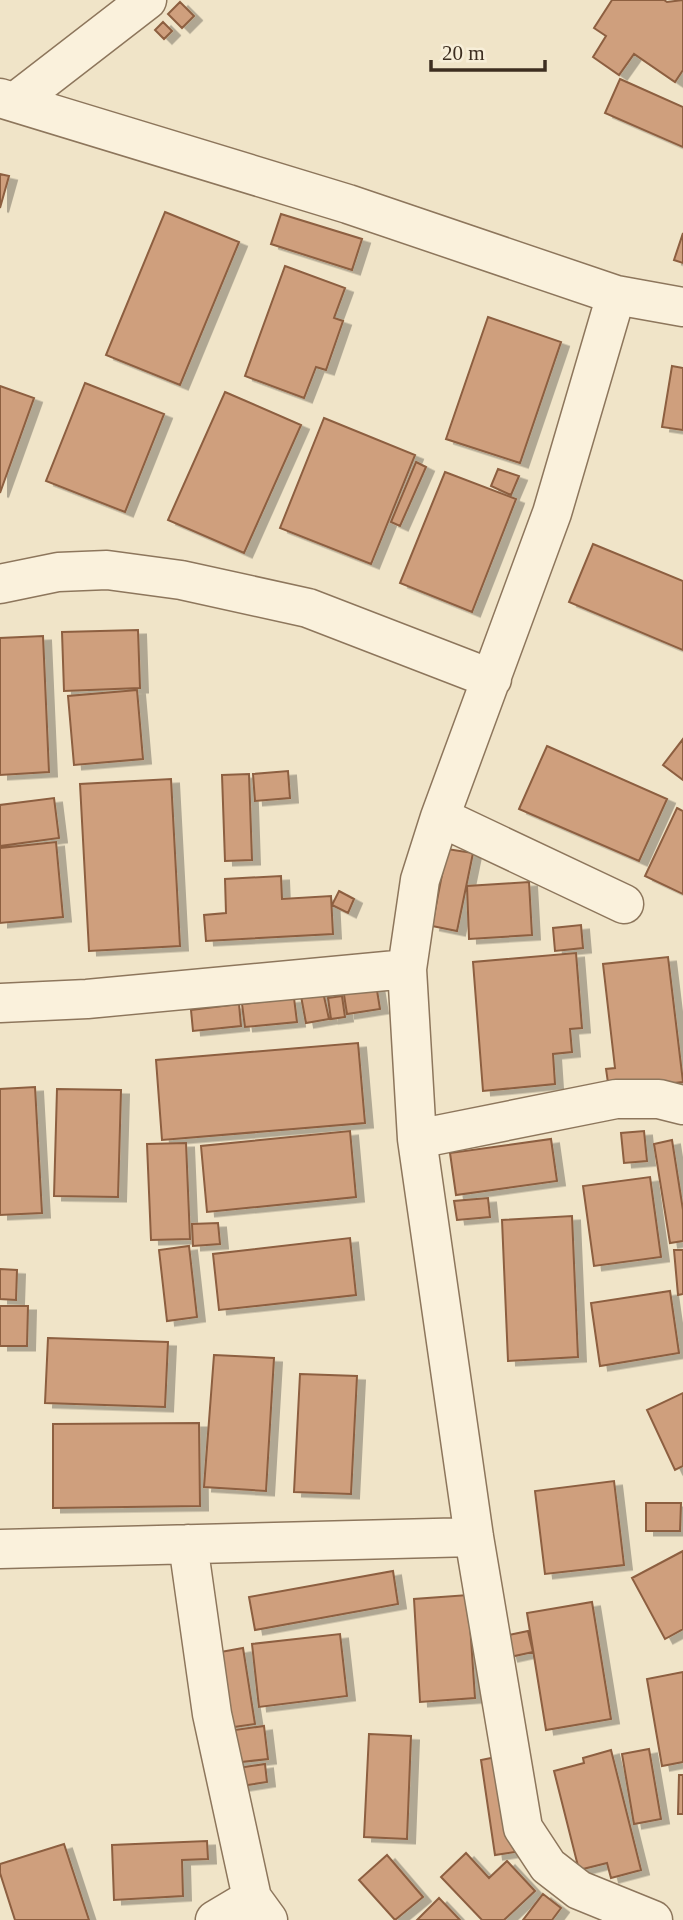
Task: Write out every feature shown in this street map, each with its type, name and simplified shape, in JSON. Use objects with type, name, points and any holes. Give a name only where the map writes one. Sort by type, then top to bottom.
[{"type":"street","points":[[8,100],[147,0]]},
{"type":"street","points":[[8,100],[348,204],[616,295],[683,307]]},
{"type":"street","points":[[616,295],[552,513],[439,817],[420,880],[407,970],[417,1139],[474,1537],[523,1828],[548,1866],[579,1890],[653,1920]]},
{"type":"street","points":[[0,584],[58,572],[107,570],[181,580],[308,608],[492,679]]},
{"type":"street","points":[[439,817],[624,904]]},
{"type":"street","points":[[0,1003],[87,999],[407,970]]},
{"type":"street","points":[[417,1139],[616,1099],[659,1098],[683,1105]]},
{"type":"street","points":[[0,1549],[474,1537]]},
{"type":"street","points":[[188,1544],[212,1714],[260,1909],[215,1920]]},
{"type":"building","points":[[612,0],[683,0],[683,70],[675,82],[634,54],[619,75],[593,57],[606,36],[594,28]]},
{"type":"building","points":[[180,2],[194,16],[182,28],[168,14]]},
{"type":"building","points":[[163,22],[172,31],[164,39],[155,30]]},
{"type":"building","points":[[620,79],[683,107],[683,147],[605,113]]},
{"type":"building","points":[[0,174],[9,176],[0,208]]},
{"type":"building","points":[[165,212],[239,242],[180,385],[106,355]]},
{"type":"building","points":[[281,214],[362,239],[352,270],[271,244]]},
{"type":"building","points":[[683,233],[683,263],[674,260]]},
{"type":"building","points":[[285,266],[345,288],[334,318],[343,321],[326,370],[316,367],[304,398],[245,376]]},
{"type":"building","points":[[488,317],[561,342],[520,463],[446,439]]},
{"type":"building","points":[[672,366],[683,368],[683,430],[662,427]]},
{"type":"building","points":[[85,383],[164,414],[125,512],[46,481]]},
{"type":"building","points":[[0,386],[34,398],[0,493]]},
{"type":"building","points":[[225,392],[301,425],[244,553],[168,520]]},
{"type":"building","points":[[324,418],[415,455],[371,564],[280,528]]},
{"type":"building","points":[[416,462],[426,467],[400,526],[391,522]]},
{"type":"building","points":[[498,469],[519,476],[511,495],[491,486]]},
{"type":"building","points":[[445,472],[516,499],[472,612],[400,583]]},
{"type":"building","points":[[593,544],[683,581],[683,650],[569,602]]},
{"type":"building","points":[[138,630],[140,688],[64,691],[62,632]]},
{"type":"building","points":[[43,636],[49,772],[0,775],[0,638]]},
{"type":"building","points":[[137,690],[143,759],[74,765],[68,696]]},
{"type":"building","points":[[683,739],[683,780],[663,765]]},
{"type":"building","points":[[547,746],[667,799],[639,861],[519,809]]},
{"type":"building","points":[[288,771],[290,798],[255,801],[253,774]]},
{"type":"building","points":[[249,774],[252,860],[225,861],[222,775]]},
{"type":"building","points":[[171,779],[180,946],[89,951],[80,784]]},
{"type":"building","points":[[54,798],[59,838],[0,846],[0,805]]},
{"type":"building","points":[[677,808],[683,811],[683,894],[645,876]]},
{"type":"building","points":[[56,842],[63,917],[0,923],[0,848]]},
{"type":"building","points":[[447,849],[473,853],[457,931],[432,926]]},
{"type":"building","points":[[281,876],[282,899],[331,896],[333,934],[206,941],[204,915],[226,913],[225,879]]},
{"type":"building","points":[[529,882],[532,935],[469,939],[467,886]]},
{"type":"building","points":[[339,891],[354,899],[348,913],[332,905]]},
{"type":"building","points":[[581,925],[583,948],[555,951],[553,928]]},
{"type":"building","points":[[576,953],[582,1028],[570,1029],[572,1052],[553,1054],[555,1084],[483,1091],[473,962]]},
{"type":"building","points":[[668,957],[683,1082],[609,1090],[606,1069],[615,1068],[603,964]]},
{"type":"building","points":[[375,978],[380,1009],[347,1014],[342,982]]},
{"type":"building","points":[[323,992],[329,1019],[306,1023],[301,996]]},
{"type":"building","points":[[342,996],[345,1017],[331,1019],[328,998]]},
{"type":"building","points":[[294,998],[297,1022],[245,1027],[242,1004]]},
{"type":"building","points":[[239,1004],[241,1026],[193,1031],[191,1010]]},
{"type":"building","points":[[358,1043],[365,1123],[162,1140],[156,1060]]},
{"type":"building","points":[[35,1087],[42,1213],[0,1215],[0,1089]]},
{"type":"building","points":[[57,1089],[121,1090],[118,1197],[54,1196]]},
{"type":"building","points":[[350,1131],[356,1197],[207,1212],[201,1146]]},
{"type":"building","points":[[644,1131],[647,1161],[624,1163],[621,1133]]},
{"type":"building","points":[[551,1139],[557,1181],[456,1195],[450,1153]]},
{"type":"building","points":[[672,1140],[683,1210],[683,1241],[670,1243],[654,1144]]},
{"type":"building","points":[[186,1143],[190,1239],[151,1240],[147,1144]]},
{"type":"building","points":[[650,1177],[661,1257],[594,1266],[583,1186]]},
{"type":"building","points":[[488,1198],[490,1217],[457,1220],[454,1201]]},
{"type":"building","points":[[572,1216],[578,1357],[508,1361],[502,1220]]},
{"type":"building","points":[[218,1223],[220,1244],[193,1246],[192,1224]]},
{"type":"building","points":[[350,1238],[356,1295],[219,1310],[213,1254]]},
{"type":"building","points":[[189,1246],[197,1317],[167,1321],[159,1250]]},
{"type":"building","points":[[674,1250],[683,1250],[683,1294],[678,1295]]},
{"type":"building","points":[[0,1269],[17,1270],[16,1300],[0,1299]]},
{"type":"building","points":[[670,1291],[679,1353],[600,1366],[591,1303]]},
{"type":"building","points":[[0,1306],[28,1306],[27,1346],[0,1346]]},
{"type":"building","points":[[48,1338],[168,1342],[165,1407],[45,1403]]},
{"type":"building","points":[[214,1355],[274,1358],[266,1491],[204,1487]]},
{"type":"building","points":[[300,1374],[357,1376],[351,1494],[294,1492]]},
{"type":"building","points":[[683,1393],[683,1466],[675,1470],[647,1410]]},
{"type":"building","points":[[199,1423],[200,1506],[53,1508],[53,1424]]},
{"type":"building","points":[[614,1481],[624,1565],[545,1574],[535,1491]]},
{"type":"building","points":[[646,1503],[681,1503],[680,1531],[646,1531]]},
{"type":"building","points":[[683,1551],[683,1629],[665,1639],[632,1578]]},
{"type":"building","points":[[393,1571],[398,1604],[255,1630],[249,1597]]},
{"type":"building","points":[[468,1595],[475,1698],[420,1702],[414,1599]]},
{"type":"building","points":[[592,1602],[611,1719],[546,1730],[527,1613]]},
{"type":"building","points":[[528,1631],[533,1652],[510,1657],[504,1636]]},
{"type":"building","points":[[340,1634],[347,1696],[259,1707],[252,1644]]},
{"type":"building","points":[[243,1648],[255,1724],[227,1728],[215,1653]]},
{"type":"building","points":[[683,1672],[683,1762],[662,1766],[647,1679]]},
{"type":"building","points":[[264,1726],[268,1759],[233,1763],[228,1731]]},
{"type":"building","points":[[369,1734],[411,1736],[407,1839],[364,1837]]},
{"type":"building","points":[[649,1749],[661,1819],[634,1824],[622,1754]]},
{"type":"building","points":[[611,1750],[641,1870],[611,1878],[607,1863],[579,1870],[554,1771],[584,1763],[583,1758]]},
{"type":"building","points":[[501,1756],[515,1852],[495,1855],[481,1760]]},
{"type":"building","points":[[265,1764],[267,1782],[241,1786],[238,1768]]},
{"type":"building","points":[[679,1775],[683,1775],[683,1814],[678,1814]]},
{"type":"building","points":[[207,1841],[208,1859],[182,1860],[183,1896],[114,1900],[112,1845]]},
{"type":"building","points":[[64,1844],[89,1920],[15,1920],[0,1873],[0,1864]]},
{"type":"building","points":[[466,1853],[489,1878],[507,1861],[535,1891],[504,1920],[482,1920],[441,1877]]},
{"type":"building","points":[[387,1855],[423,1897],[395,1920],[359,1880]]},
{"type":"building","points":[[543,1894],[561,1908],[552,1920],[523,1920]]},
{"type":"building","points":[[439,1898],[460,1920],[417,1920]]}]
